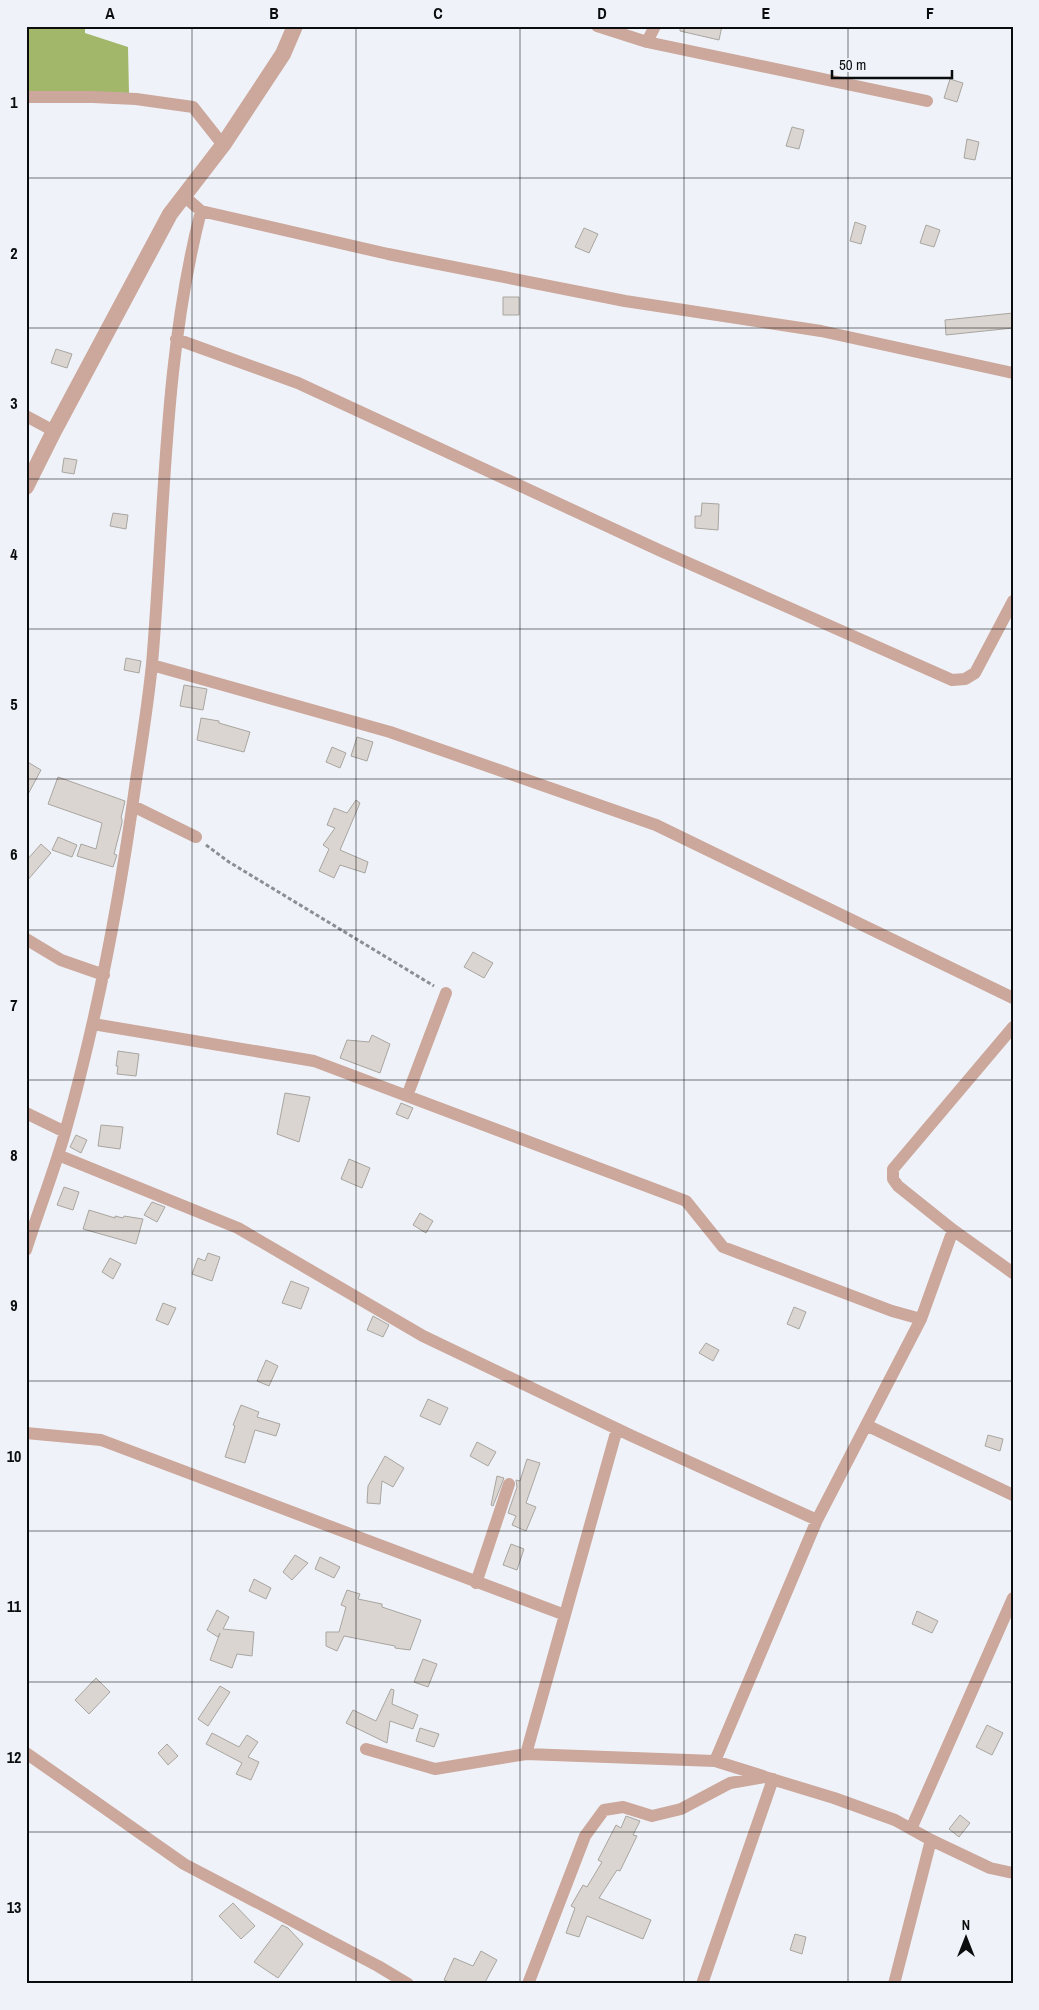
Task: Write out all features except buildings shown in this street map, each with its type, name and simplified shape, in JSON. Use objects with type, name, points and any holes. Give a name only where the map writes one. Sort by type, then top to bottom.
[{"type":"street","points":[[26,487],[147,254],[170,214],[223,145],[283,54],[295,26]]},
{"type":"street","points":[[597,26],[647,42],[927,100]]},
{"type":"street","points":[[647,42],[655,26]]},
{"type":"street","points":[[26,97],[136,99],[193,107],[223,145]]},
{"type":"street","points":[[185,196],[201,211],[388,254],[625,301],[821,331],[1013,373]]},
{"type":"street","points":[[26,1250],[66,1132],[94,1024],[118,904],[152,666],[176,339],[189,258],[201,211]]},
{"type":"street","points":[[176,339],[298,383],[661,551],[952,680],[965,679],[975,673],[1013,600]]},
{"type":"street","points":[[26,416],[54,431]]},
{"type":"street","points":[[152,666],[390,732],[656,825],[1013,998]]},
{"type":"street","points":[[133,806],[196,837]]},
{"type":"street","points":[[26,939],[61,960],[104,975]]},
{"type":"street","points":[[407,1096],[446,993]]},
{"type":"street","points":[[94,1024],[314,1061],[686,1201],[723,1247],[921,1319]]},
{"type":"street","points":[[1013,1027],[893,1169],[893,1179],[898,1186],[953,1230],[1013,1273]]},
{"type":"street","points":[[26,1113],[66,1132]]},
{"type":"street","points":[[58,1155],[238,1228],[423,1336],[617,1429],[817,1520]]},
{"type":"street","points":[[715,1762],[817,1520],[921,1319],[953,1230]]},
{"type":"street","points":[[866,1425],[1013,1495]]},
{"type":"street","points":[[526,1754],[617,1429]]},
{"type":"street","points":[[26,1433],[101,1440],[565,1616]]},
{"type":"street","points":[[476,1583],[509,1484]]},
{"type":"street","points":[[910,1829],[1013,1598]]},
{"type":"street","points":[[366,1749],[435,1769],[526,1754],[715,1762],[895,1820],[931,1840],[990,1868],[1013,1874]]},
{"type":"street","points":[[26,1753],[184,1864],[378,1966],[408,1984]]},
{"type":"street","points":[[532,1982],[585,1836],[604,1810],[623,1808],[652,1816],[681,1809],[730,1783],[769,1778]]},
{"type":"street","points":[[702,1984],[769,1778]]},
{"type":"street","points":[[894,1984],[931,1840]]},
{"type":"path","points":[[196,837],[230,862],[446,993]]},
{"type":"green space","points":[[26,26],[85,26],[85,33],[128,47],[129,93],[26,91]]}]
